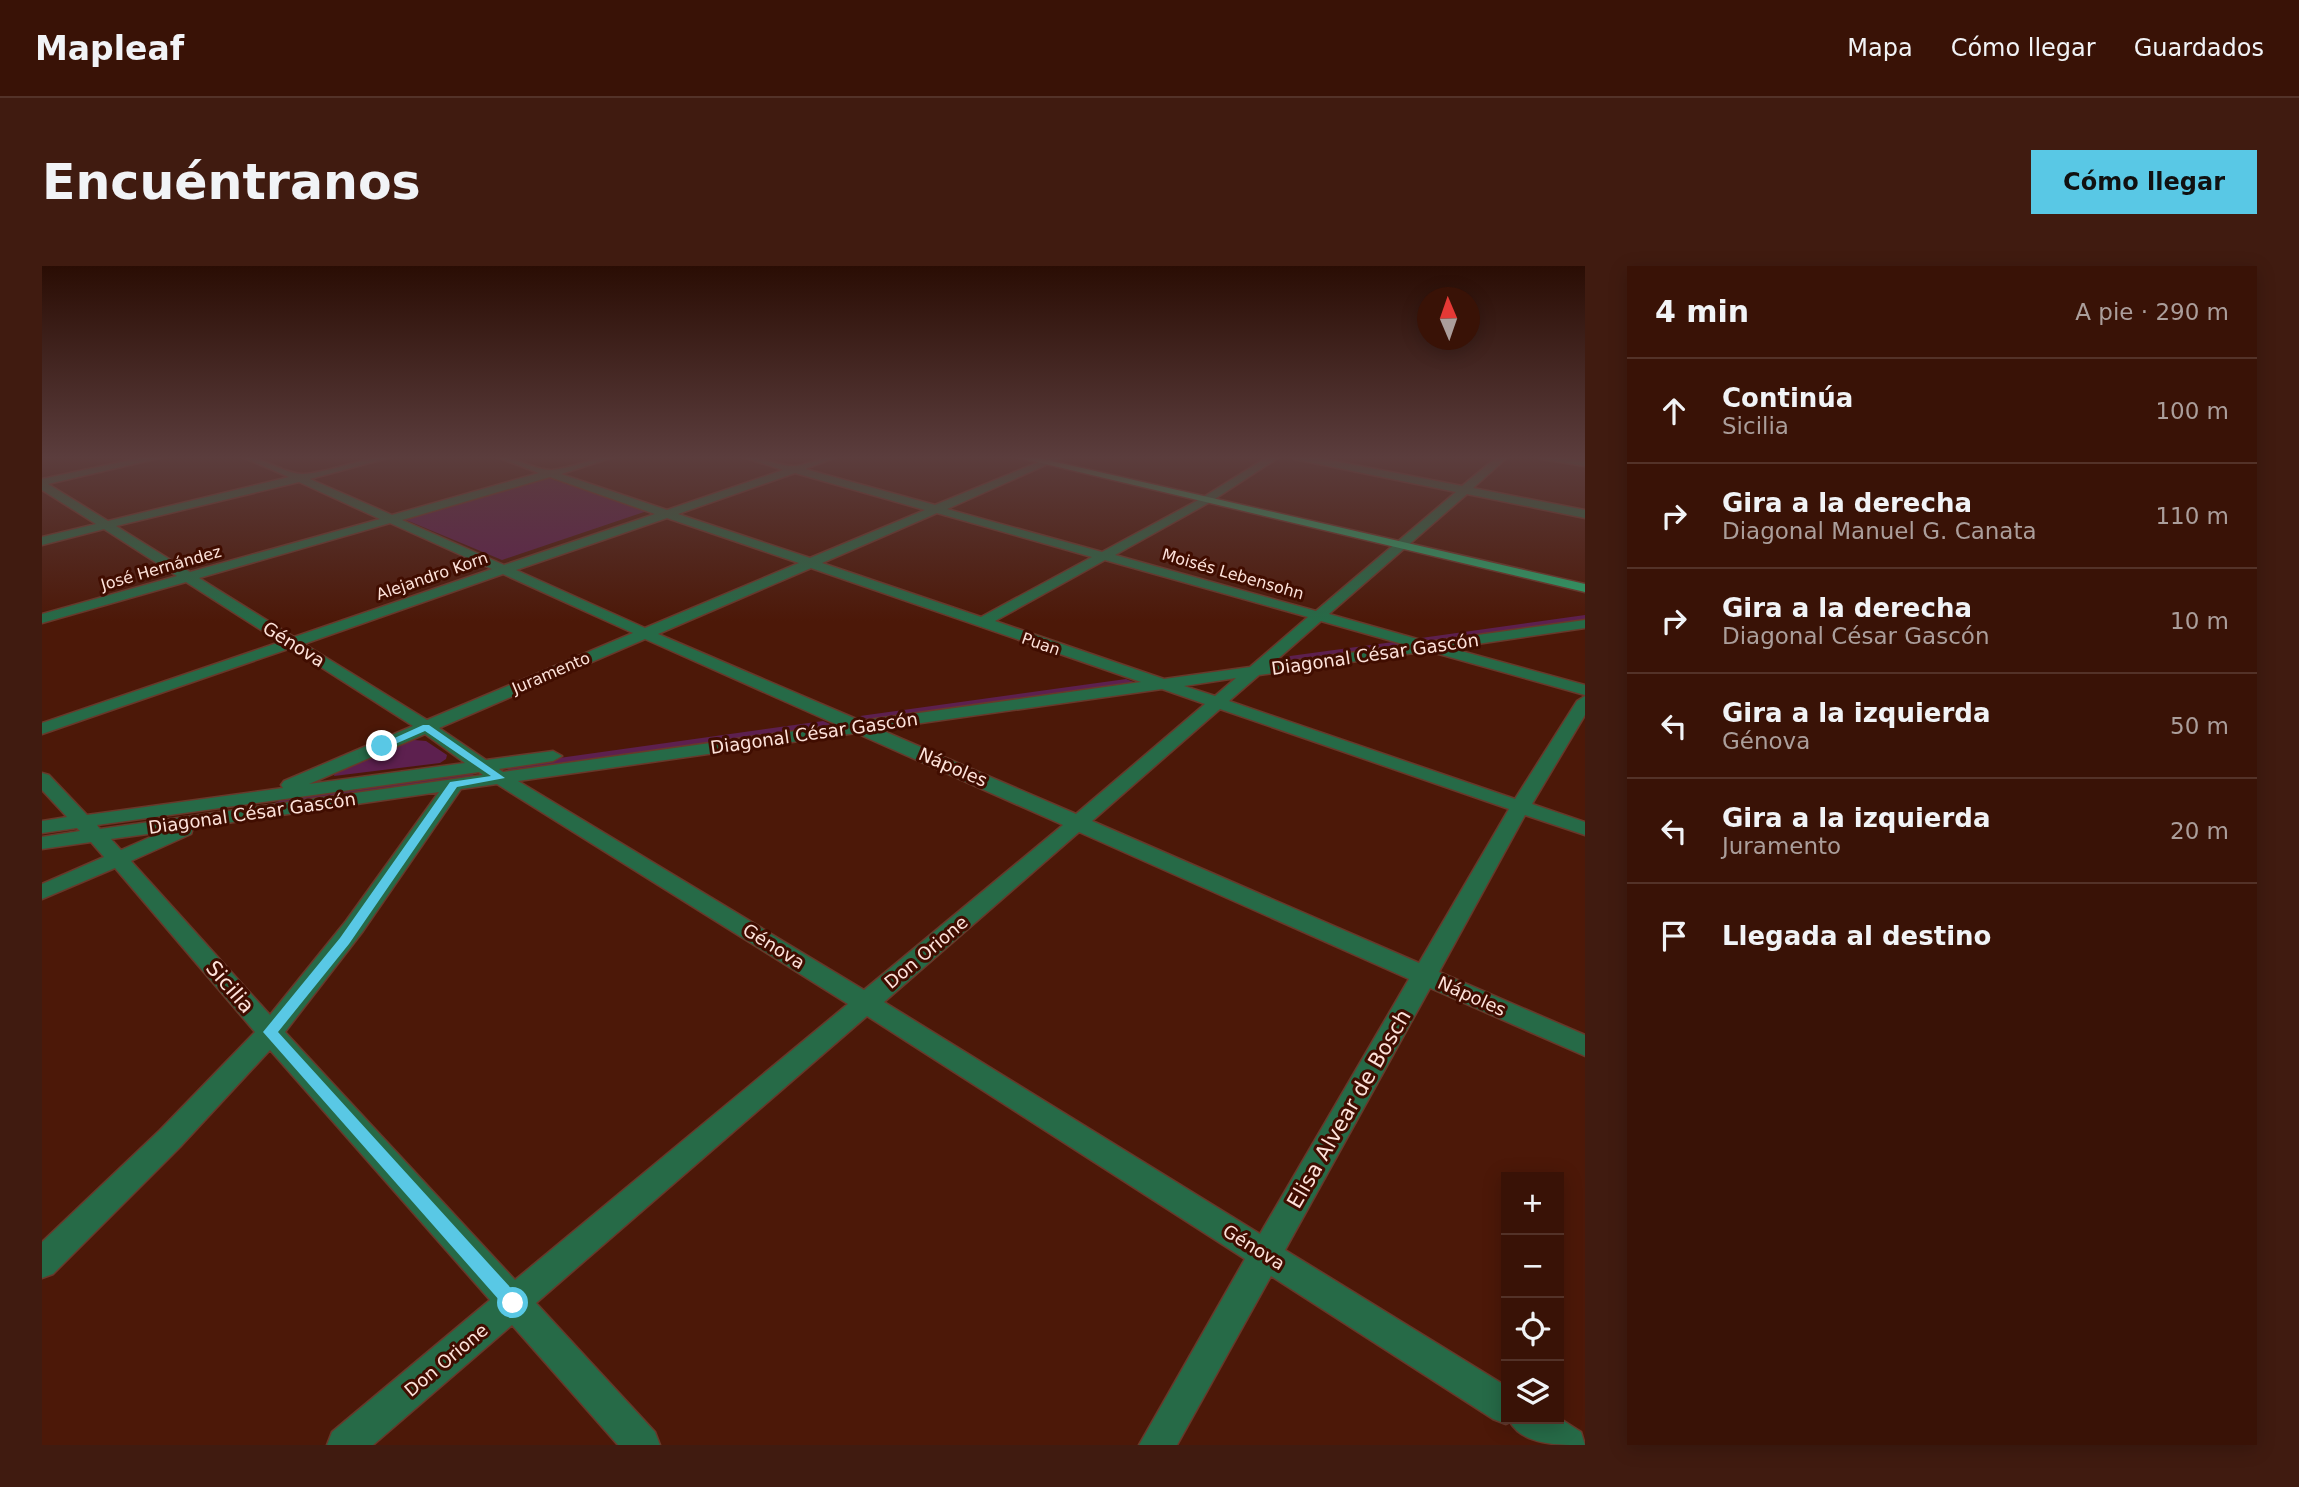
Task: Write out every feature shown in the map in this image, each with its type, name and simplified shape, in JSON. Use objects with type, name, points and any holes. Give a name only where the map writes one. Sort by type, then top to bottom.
[{"type":"main road","points":[[1254,511],[1585,588]]},
{"type":"street","name":"Génova","points":[[85,511],[426,727],[490,772],[866,1003],[1501,1403]]},
{"type":"street","points":[[42,541],[164,511]]},
{"type":"street","name":"Nápoles","points":[[375,511],[644,633],[1585,1046]]},
{"type":"street","name":"José Hernández","points":[[42,619],[420,511]]},
{"type":"street","name":"Puan","points":[[661,511],[1585,829]]},
{"type":"street","name":"Alejandro Korn","points":[[42,729],[673,511]]},
{"type":"street","name":"Juramento","points":[[42,892],[935,511]]},
{"type":"street","name":"Moisés Lebensohn","points":[[941,511],[1585,690]]},
{"type":"street","points":[[981,623],[1186,511]]},
{"type":"street","name":"Don Orione","points":[[345,1445],[1441,511]]},
{"type":"street","name":"Diagonal César Gascón","points":[[42,843],[88,828],[264,796],[490,772],[860,727],[1159,684],[1399,638],[1585,612]]},
{"type":"street","name":"Diagonal César Gascón","points":[[42,827],[88,828],[209,819],[454,785],[490,772],[836,716],[1132,675],[1429,646],[1585,624]]},
{"type":"street","name":"Elisa Alvear de Bosch","points":[[1157,1445],[1520,807],[1585,701]]},
{"type":"street","name":"Sicilia","points":[[42,779],[118,859],[642,1445]]},
{"type":"street","points":[[42,1263],[120,1188],[270,1032],[344,941],[454,785]]},
{"type":"street","points":[[1535,1424],[1568,1445]]},
{"type":"shaded area","points":[[420,511],[647,511],[502,560],[399,517]]},
{"type":"shaded area","points":[[1585,615],[1585,621],[1435,642],[1421,638]]},
{"type":"shaded area","points":[[1393,642],[1408,646],[1283,663],[1290,656]]},
{"type":"shaded area","points":[[1126,679],[1139,684],[872,721],[860,716]]},
{"type":"shaded area","points":[[823,721],[835,726],[512,772],[502,766]]},
{"type":"shaded area","points":[[414,740],[426,741],[447,755],[446,759],[440,763],[334,776],[335,773]]},
{"type":"shaded area","points":[[468,771],[477,777],[266,807],[290,796]]},
{"type":"route","points":[[382,746],[426,727],[500,778],[454,785],[344,941],[270,1032],[513,1303]]}]
